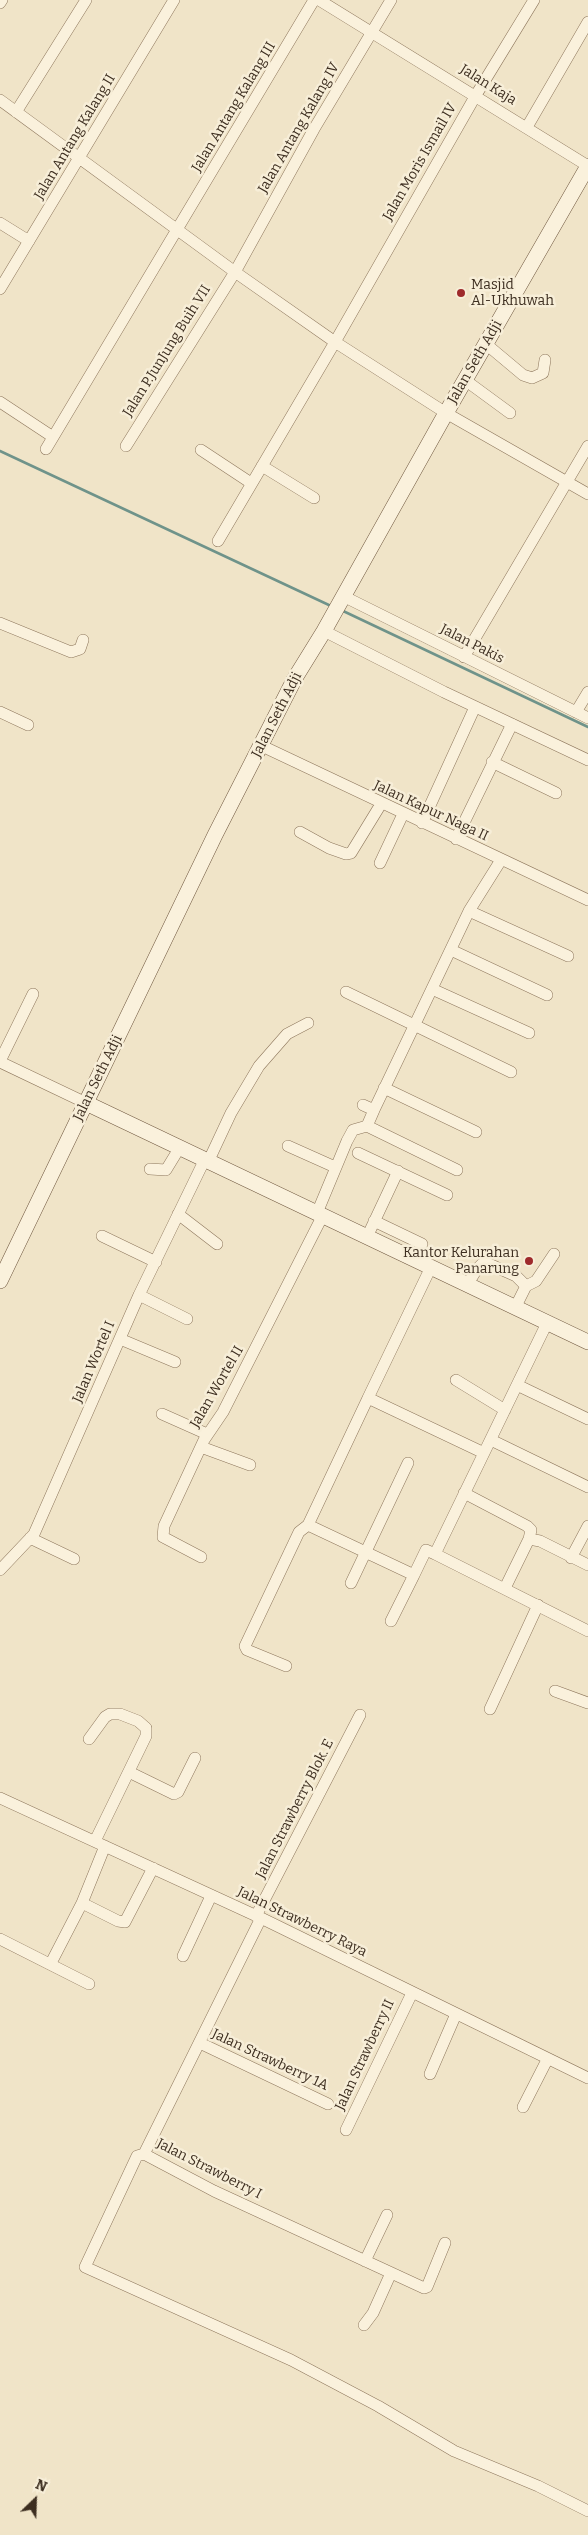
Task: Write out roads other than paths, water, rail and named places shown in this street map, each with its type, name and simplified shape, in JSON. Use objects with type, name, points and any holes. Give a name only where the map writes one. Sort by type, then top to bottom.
[{"type":"street","points":[[16,112],[86,0]]},
{"type":"street","name":"Jalan Antang Kalang II","points":[[0,289],[80,160],[174,0]]},
{"type":"street","name":"Jalan Antang Kalang III","points":[[46,449],[314,0]]},
{"type":"street","name":"Jalan Kaja","points":[[319,0],[476,95],[588,166]]},
{"type":"street","name":"Jalan Antang Kalang IV","points":[[235,272],[314,129],[391,0]]},
{"type":"street","name":"Jalan Moris Ismail IV","points":[[218,541],[335,342],[476,95],[534,0]]},
{"type":"street","points":[[527,127],[588,22]]},
{"type":"street","points":[[0,100],[80,160],[179,229],[235,272],[335,342],[446,413],[588,494]]},
{"type":"street","name":"Jalan Seth Adji","points":[[0,1282],[215,835],[295,678],[324,631],[446,413],[588,166]]},
{"type":"street","points":[[0,223],[29,241]]},
{"type":"street","name":"Jalan P.JunJung Buih VII","points":[[126,446],[235,272]]},
{"type":"street","points":[[486,344],[523,375],[532,378],[543,373],[545,360]]},
{"type":"street","points":[[465,380],[510,413]]},
{"type":"street","points":[[0,402],[53,436]]},
{"type":"street","points":[[464,657],[588,446]]},
{"type":"street","points":[[201,450],[251,484]]},
{"type":"street","points":[[262,466],[314,498]]},
{"type":"street","name":"Jalan Pakis","points":[[339,602],[464,657],[588,718]]},
{"type":"street","points":[[0,623],[71,652],[80,649],[83,640]]},
{"type":"street","points":[[324,631],[475,707],[588,760]]},
{"type":"street","points":[[576,712],[588,692]]},
{"type":"street","points":[[422,823],[475,707]]},
{"type":"street","points":[[0,712],[28,725]]},
{"type":"street","points":[[456,839],[512,724]]},
{"type":"street","name":"Jalan Kapur Naga II","points":[[262,746],[381,804],[588,900]]},
{"type":"street","points":[[492,762],[556,793]]},
{"type":"street","points":[[300,832],[346,854],[351,852],[381,804]]},
{"type":"street","points":[[380,863],[404,814]]},
{"type":"street","points":[[456,1170],[366,1126],[469,911],[501,860]]},
{"type":"street","points":[[469,911],[568,956]]},
{"type":"street","points":[[451,950],[547,995]]},
{"type":"street","points":[[432,989],[529,1033]]},
{"type":"street","points":[[346,992],[511,1072]]},
{"type":"street","points":[[34,994],[0,1062],[588,1342]]},
{"type":"street","name":"Jalan Wortel I","points":[[0,1570],[30,1538],[63,1473],[139,1295],[178,1214],[231,1113],[259,1066],[287,1034],[308,1023]]},
{"type":"street","points":[[384,1088],[476,1132]]},
{"type":"street","points":[[363,1104],[374,1110]]},
{"type":"street","name":"Jalan Wortel II","points":[[201,1557],[170,1542],[163,1537],[163,1532],[207,1434],[223,1412],[320,1214],[335,1166],[353,1130],[366,1126]]},
{"type":"street","points":[[288,1146],[335,1166]]},
{"type":"street","points":[[150,1169],[166,1170],[180,1147]]},
{"type":"street","points":[[358,1153],[448,1195]]},
{"type":"street","points":[[367,1237],[398,1172]]},
{"type":"street","points":[[178,1214],[217,1244]]},
{"type":"street","points":[[374,1221],[422,1244]]},
{"type":"street","points":[[102,1236],[156,1262]]},
{"type":"street","points":[[515,1308],[526,1286],[536,1281],[554,1254]]},
{"type":"street","points":[[467,1285],[482,1264],[489,1264],[516,1276],[526,1286]]},
{"type":"street","points":[[286,1666],[247,1650],[245,1646],[299,1532],[308,1525],[431,1267]]},
{"type":"street","points":[[139,1295],[187,1318]]},
{"type":"street","points":[[435,1554],[547,1323]]},
{"type":"street","points":[[120,1339],[176,1362]]},
{"type":"street","points":[[456,1380],[505,1410]]},
{"type":"street","points":[[517,1385],[588,1419]]},
{"type":"street","points":[[368,1398],[484,1453]]},
{"type":"street","points":[[162,1414],[207,1434]]},
{"type":"street","points":[[491,1440],[588,1486]]},
{"type":"street","points":[[201,1447],[250,1465]]},
{"type":"street","points":[[351,1583],[408,1463]]},
{"type":"street","points":[[464,1493],[527,1526],[531,1530],[529,1539],[505,1588]]},
{"type":"street","points":[[308,1525],[414,1575]]},
{"type":"street","points":[[572,1558],[588,1526]]},
{"type":"street","points":[[30,1538],[74,1559]]},
{"type":"street","points":[[529,1539],[540,1541],[588,1565]]},
{"type":"street","points":[[391,1621],[426,1550],[588,1631]]},
{"type":"street","points":[[490,1709],[538,1605]]},
{"type":"street","points":[[555,1690],[588,1703]]},
{"type":"street","points":[[50,1963],[82,1903],[100,1843],[146,1736],[146,1728],[144,1725],[120,1714],[110,1714],[105,1716],[89,1739]]},
{"type":"street","name":"Jalan Strawberry Blok. E","points":[[259,1917],[360,1715]]},
{"type":"street","points":[[129,1772],[174,1794],[178,1792],[195,1758]]},
{"type":"street","name":"Jalan Strawberry Raya","points":[[0,1798],[259,1917],[547,2060],[588,2078]]},
{"type":"street","points":[[82,1903],[118,1921],[126,1922],[153,1868]]},
{"type":"street","points":[[182,1956],[211,1896]]},
{"type":"street","name":"Jalan Strawberry I","points":[[259,1917],[200,2043],[144,2154],[214,2191],[418,2286],[427,2287],[445,2243]]},
{"type":"street","points":[[0,1938],[89,1984]]},
{"type":"street","name":"Jalan Strawberry II","points":[[346,2130],[412,1992]]},
{"type":"street","points":[[430,2074],[456,2014]]},
{"type":"street","name":"Jalan Strawberry 1A","points":[[200,2043],[328,2104]]},
{"type":"street","points":[[523,2106],[547,2060]]},
{"type":"street","points":[[144,2154],[137,2156],[85,2267],[291,2360],[378,2406],[454,2450],[538,2486],[588,2511]]},
{"type":"street","points":[[365,2261],[387,2215]]},
{"type":"street","points":[[364,2324],[373,2313],[391,2273]]},
{"type":"waterway","points":[[0,451],[331,606]]},
{"type":"waterway","points":[[341,610],[588,727]]},
{"type":"place","name":"Masjid Al-Ukhuwah","points":[[461,293]]},
{"type":"place","name":"Kantor Kelurahan Panarung","points":[[529,1261]]}]
